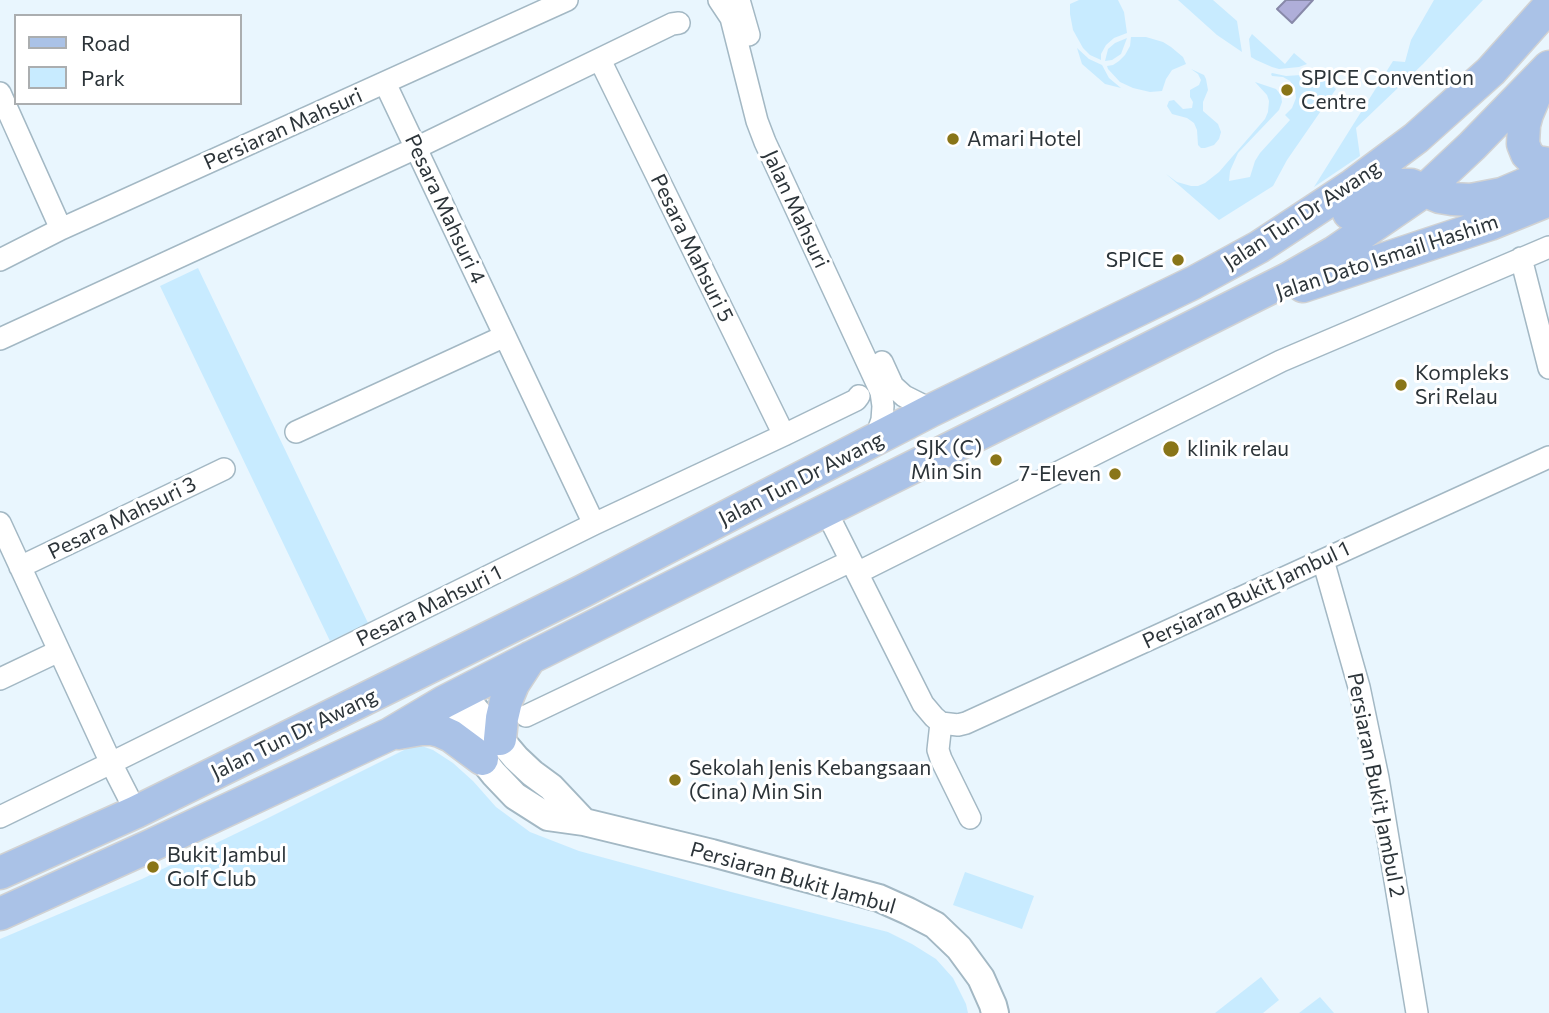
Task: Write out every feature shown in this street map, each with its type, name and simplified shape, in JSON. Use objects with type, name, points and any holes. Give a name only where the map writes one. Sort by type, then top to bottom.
[{"type":"main road","name":"Jalan Tun Dr Awang","points":[[0,873],[136,812],[472,646],[1259,247],[1353,186],[1416,138],[1467,93],[1549,6]]},
{"type":"main road","name":"Jalan Tun Dr Awang","points":[[0,914],[390,734],[449,692],[530,658],[1288,279],[1335,252],[1424,191],[1548,68]]},
{"type":"main road","points":[[1548,68],[1531,103],[1523,138],[1525,149],[1532,159],[1549,164]]},
{"type":"main road","name":"Jalan Dato Ismail Hashim","points":[[1039,358],[1148,324],[1193,304],[1272,263],[1390,187],[1405,184],[1452,199],[1481,199],[1502,194],[1549,174]]},
{"type":"main road","name":"Jalan Dato Ismail Hashim","points":[[1224,310],[1490,224],[1549,200]]},
{"type":"main road","points":[[449,692],[449,670],[472,646]]},
{"type":"main road","points":[[390,734],[432,729],[491,749],[513,684],[530,658]]},
{"type":"main road","points":[[391,686],[428,679],[449,692]]},
{"type":"street","name":"Persiaran Mahsuri","points":[[0,260],[61,229],[568,0]]},
{"type":"street","points":[[719,0],[738,11]]},
{"type":"street","name":"Jalan Mahsuri","points":[[738,11],[757,121],[765,142],[887,389]]},
{"type":"street","points":[[0,339],[416,148],[672,24],[680,23]]},
{"type":"street","name":"Pesara Mahsuri 5","points":[[600,60],[784,435]]},
{"type":"street","name":"Pesara Mahsuri 4","points":[[385,83],[594,524]]},
{"type":"street","points":[[0,93],[61,229]]},
{"type":"street","points":[[526,716],[854,567],[1281,361],[1549,247]]},
{"type":"street","points":[[1521,258],[1549,368]]},
{"type":"street","points":[[296,432],[505,336]]},
{"type":"street","points":[[875,440],[883,420],[887,389],[932,411]]},
{"type":"street","name":"Pesara Mahsuri 1","points":[[0,817],[594,524],[856,400],[859,396]]},
{"type":"street","name":"Persiaran Bukit Jambul 1","points":[[942,723],[966,723],[1549,457]]},
{"type":"street","name":"Pesara Mahsuri 3","points":[[20,567],[224,469]]},
{"type":"street","points":[[826,511],[923,704],[942,723],[938,750],[970,818]]},
{"type":"street","points":[[0,523],[136,812]]},
{"type":"street","name":"Persiaran Bukit Jambul 2","points":[[1323,560],[1359,687],[1376,765],[1417,1013]]},
{"type":"street","points":[[0,679],[59,651]]},
{"type":"street","name":"Persiaran Bukit Jambul","points":[[449,692],[491,749],[516,758],[551,787],[584,822],[879,898],[935,925],[959,948],[981,978],[995,1013]]},
{"type":"green space","points":[[1079,0],[1118,0],[1124,12],[1127,33],[1114,38],[1106,45],[1101,60],[1083,48],[1073,30],[1070,4]]},
{"type":"green space","points":[[1178,0],[1213,0],[1237,21],[1242,52],[1217,35]]},
{"type":"green space","points":[[1434,0],[1483,0],[1423,64],[1356,128],[1360,156],[1314,187],[1393,61],[1405,62],[1411,40]]},
{"type":"green space","points":[[1252,34],[1285,64],[1294,53],[1307,64],[1279,69],[1256,60],[1251,57],[1249,39]]},
{"type":"green space","points":[[1131,37],[1146,37],[1163,42],[1183,57],[1186,64],[1172,70],[1162,91],[1150,92],[1133,88],[1120,82],[1108,69],[1107,66],[1113,65],[1125,55]]},
{"type":"green space","points":[[1127,38],[1121,54],[1105,61],[1108,49]]},
{"type":"green space","points":[[1077,48],[1089,59],[1102,65],[1109,78],[1121,88],[1105,84],[1082,64]]},
{"type":"green space","points":[[1191,69],[1204,75],[1206,79],[1208,90],[1203,111],[1218,124],[1221,132],[1214,145],[1205,148],[1198,145],[1194,123],[1172,114],[1167,106],[1169,101],[1174,100],[1183,109],[1192,108],[1190,90],[1199,85],[1201,80]]},
{"type":"green space","points":[[1315,71],[1336,89],[1287,160],[1273,186],[1219,220],[1166,174],[1177,182],[1198,186],[1219,172],[1265,119],[1268,112],[1267,95],[1255,82],[1276,89],[1282,102],[1279,110],[1238,153],[1230,171],[1229,181],[1250,177],[1260,153],[1290,120],[1285,115],[1296,98],[1290,81],[1271,74],[1301,75]]},
{"type":"green space","points":[[198,268],[368,623],[330,641],[160,286]]},
{"type":"green space","points":[[416,744],[433,750],[453,763],[496,807],[530,832],[579,851],[888,932],[936,959],[953,978],[968,1013],[0,1013],[0,939],[142,879]]},
{"type":"green space","points":[[965,872],[1034,896],[1022,929],[953,905]]},
{"type":"green space","points":[[1261,977],[1279,1000],[1263,1013],[1215,1013]]},
{"type":"green space","points":[[1320,997],[1334,1013],[1299,1013]]},
{"type":"shaded area","points":[[1286,0],[1313,0],[1292,23],[1277,9]]},
{"type":"place","name":"SPICE Convention Centre","points":[[1287,90]]},
{"type":"place","name":"Amari Hotel","points":[[953,139]]},
{"type":"place","name":"SPICE","points":[[1178,260]]},
{"type":"place","name":"Kompleks Sri Relau","points":[[1401,385]]},
{"type":"place","name":"klinik relau","points":[[1171,449]]},
{"type":"place","name":"SJK (C) Min Sin","points":[[996,460]]},
{"type":"place","name":"7-Eleven","points":[[1115,474]]},
{"type":"place","name":"Sekolah Jenis Kebangsaan (Cina) Min Sin","points":[[675,780]]},
{"type":"place","name":"Bukit Jambul Golf Club","points":[[153,867]]}]
